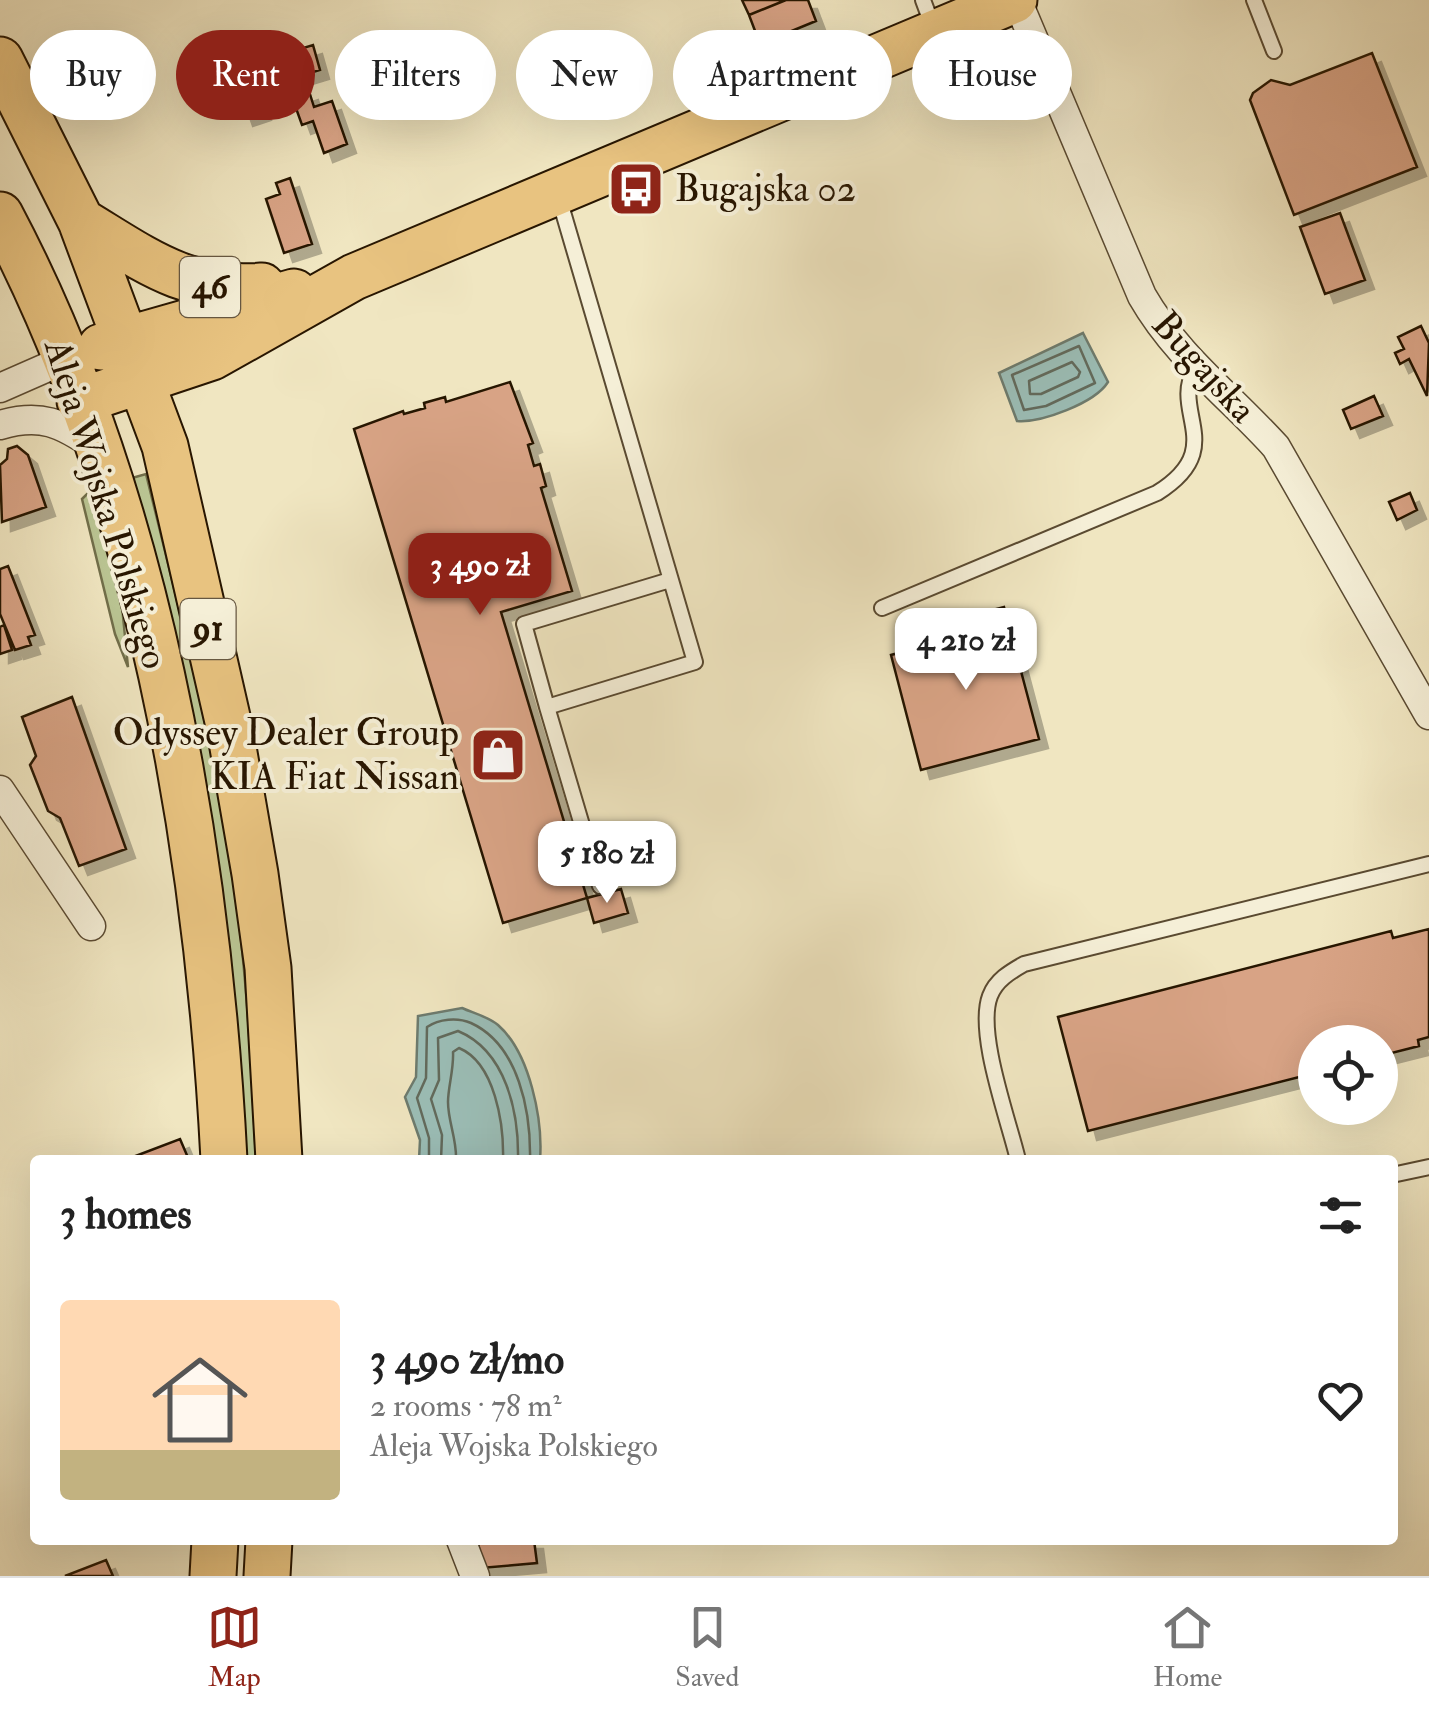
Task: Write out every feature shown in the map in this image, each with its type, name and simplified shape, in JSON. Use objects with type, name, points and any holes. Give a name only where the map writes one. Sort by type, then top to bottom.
[{"type":"main road","name":"Bugajska","points":[[80,401],[212,357],[354,277],[557,190],[929,16],[1016,0]]},
{"type":"main road","name":"Aleja Wojska Polskiego","points":[[0,60],[81,222],[143,380],[168,456],[245,814],[268,968],[279,1155]]},
{"type":"main road","name":"Aleja Wojska Polskiego","points":[[0,215],[31,275],[66,359],[144,608],[186,802],[210,976],[224,1155]]},
{"type":"main road","name":"46","points":[[81,222],[162,270],[207,286],[354,277]]},
{"type":"main road","name":"Bugajska","points":[[66,359],[127,338],[354,277]]},
{"type":"main road","points":[[213,1576],[215,1545]]},
{"type":"main road","points":[[266,1576],[269,1545]]},
{"type":"street","name":"Bugajska","points":[[1016,0],[1142,296],[1163,333],[1276,447],[1429,715]]},
{"type":"street","points":[[0,388],[66,359]]},
{"type":"street","points":[[0,426],[26,418],[50,420],[95,446]]},
{"type":"street","points":[[0,790],[91,926]]},
{"type":"street","points":[[463,1545],[475,1576]]},
{"type":"lane","points":[[1254,0],[1274,51]]},
{"type":"lane","points":[[547,707],[695,662],[557,190]]},
{"type":"lane","points":[[882,608],[1157,494],[1176,481],[1192,458],[1196,431],[1190,382],[1195,369]]},
{"type":"lane","points":[[600,886],[524,624],[670,580]]},
{"type":"lane","points":[[1017,1155],[988,1038],[990,995],[1003,976],[1024,964],[1429,864]]},
{"type":"lane","points":[[1398,1174],[1429,1168]]},
{"type":"green space","points":[[146,474],[222,807],[244,969],[256,1155],[240,1155],[125,480]]},
{"type":"green space","points":[[89,492],[121,596],[128,667],[115,634],[82,499]]},
{"type":"water","points":[[1083,333],[1108,382],[1092,397],[1067,410],[1017,421],[999,373]]},
{"type":"water","points":[[462,1008],[486,1017],[509,1037],[532,1088],[540,1155],[419,1155],[420,1140],[405,1097],[416,1077],[418,1016]]},
{"type":"building","points":[[742,0],[786,0],[749,15]]},
{"type":"building","points":[[786,0],[808,0],[816,21],[794,30],[755,30],[749,15]]},
{"type":"building","points":[[1372,53],[1417,167],[1294,215],[1250,100],[1253,93],[1271,80],[1290,85]]},
{"type":"building","points":[[332,101],[335,120],[339,120],[347,144],[324,153],[313,121],[302,125],[300,120],[315,120],[315,107]]},
{"type":"building","points":[[290,178],[312,244],[284,253],[266,199],[280,194],[276,183]]},
{"type":"building","points":[[1340,213],[1365,280],[1325,294],[1300,227]]},
{"type":"building","points":[[1421,326],[1429,343],[1427,396],[1409,359],[1400,364],[1395,353],[1404,349],[1398,337]]},
{"type":"building","name":"Odyssey Dealer Group KIA Fiat Nissan","points":[[510,382],[533,443],[528,445],[534,466],[540,464],[546,486],[541,488],[572,591],[501,612],[587,898],[503,923],[354,429],[403,411],[404,414],[425,408],[424,403],[445,397],[446,402]]},
{"type":"building","points":[[1374,396],[1383,416],[1351,429],[1343,410]]},
{"type":"building","points":[[17,446],[28,455],[46,507],[2,522],[0,465],[7,459],[8,449]]},
{"type":"building","points":[[1410,493],[1417,510],[1397,520],[1389,502]]},
{"type":"building","points":[[8,566],[35,635],[28,637],[31,645],[15,650],[0,614],[0,569]]},
{"type":"building","points":[[1004,607],[1039,739],[921,770],[891,655],[958,637],[954,620]]},
{"type":"building","points":[[4,625],[12,650],[0,654],[0,627]]},
{"type":"building","points":[[72,697],[126,849],[79,866],[60,818],[48,811],[30,765],[36,756],[22,717]]},
{"type":"building","points":[[621,889],[628,913],[594,923],[587,898]]},
{"type":"building","points":[[1429,929],[1429,1037],[1418,1040],[1419,1046],[1398,1051],[1398,1025],[1298,1025],[1298,1077],[1088,1131],[1058,1017],[1391,931],[1393,938]]},
{"type":"building","points":[[180,1139],[187,1155],[138,1155]]},
{"type":"building","points":[[479,1545],[535,1545],[537,1563],[481,1568]]},
{"type":"building","points":[[106,1560],[113,1576],[65,1576]]},
{"type":"place","name":"Bugajska 02","points":[[636,189]]},
{"type":"place","name":"Odyssey Dealer Group KIA Fiat Nissan","points":[[498,755]]}]
